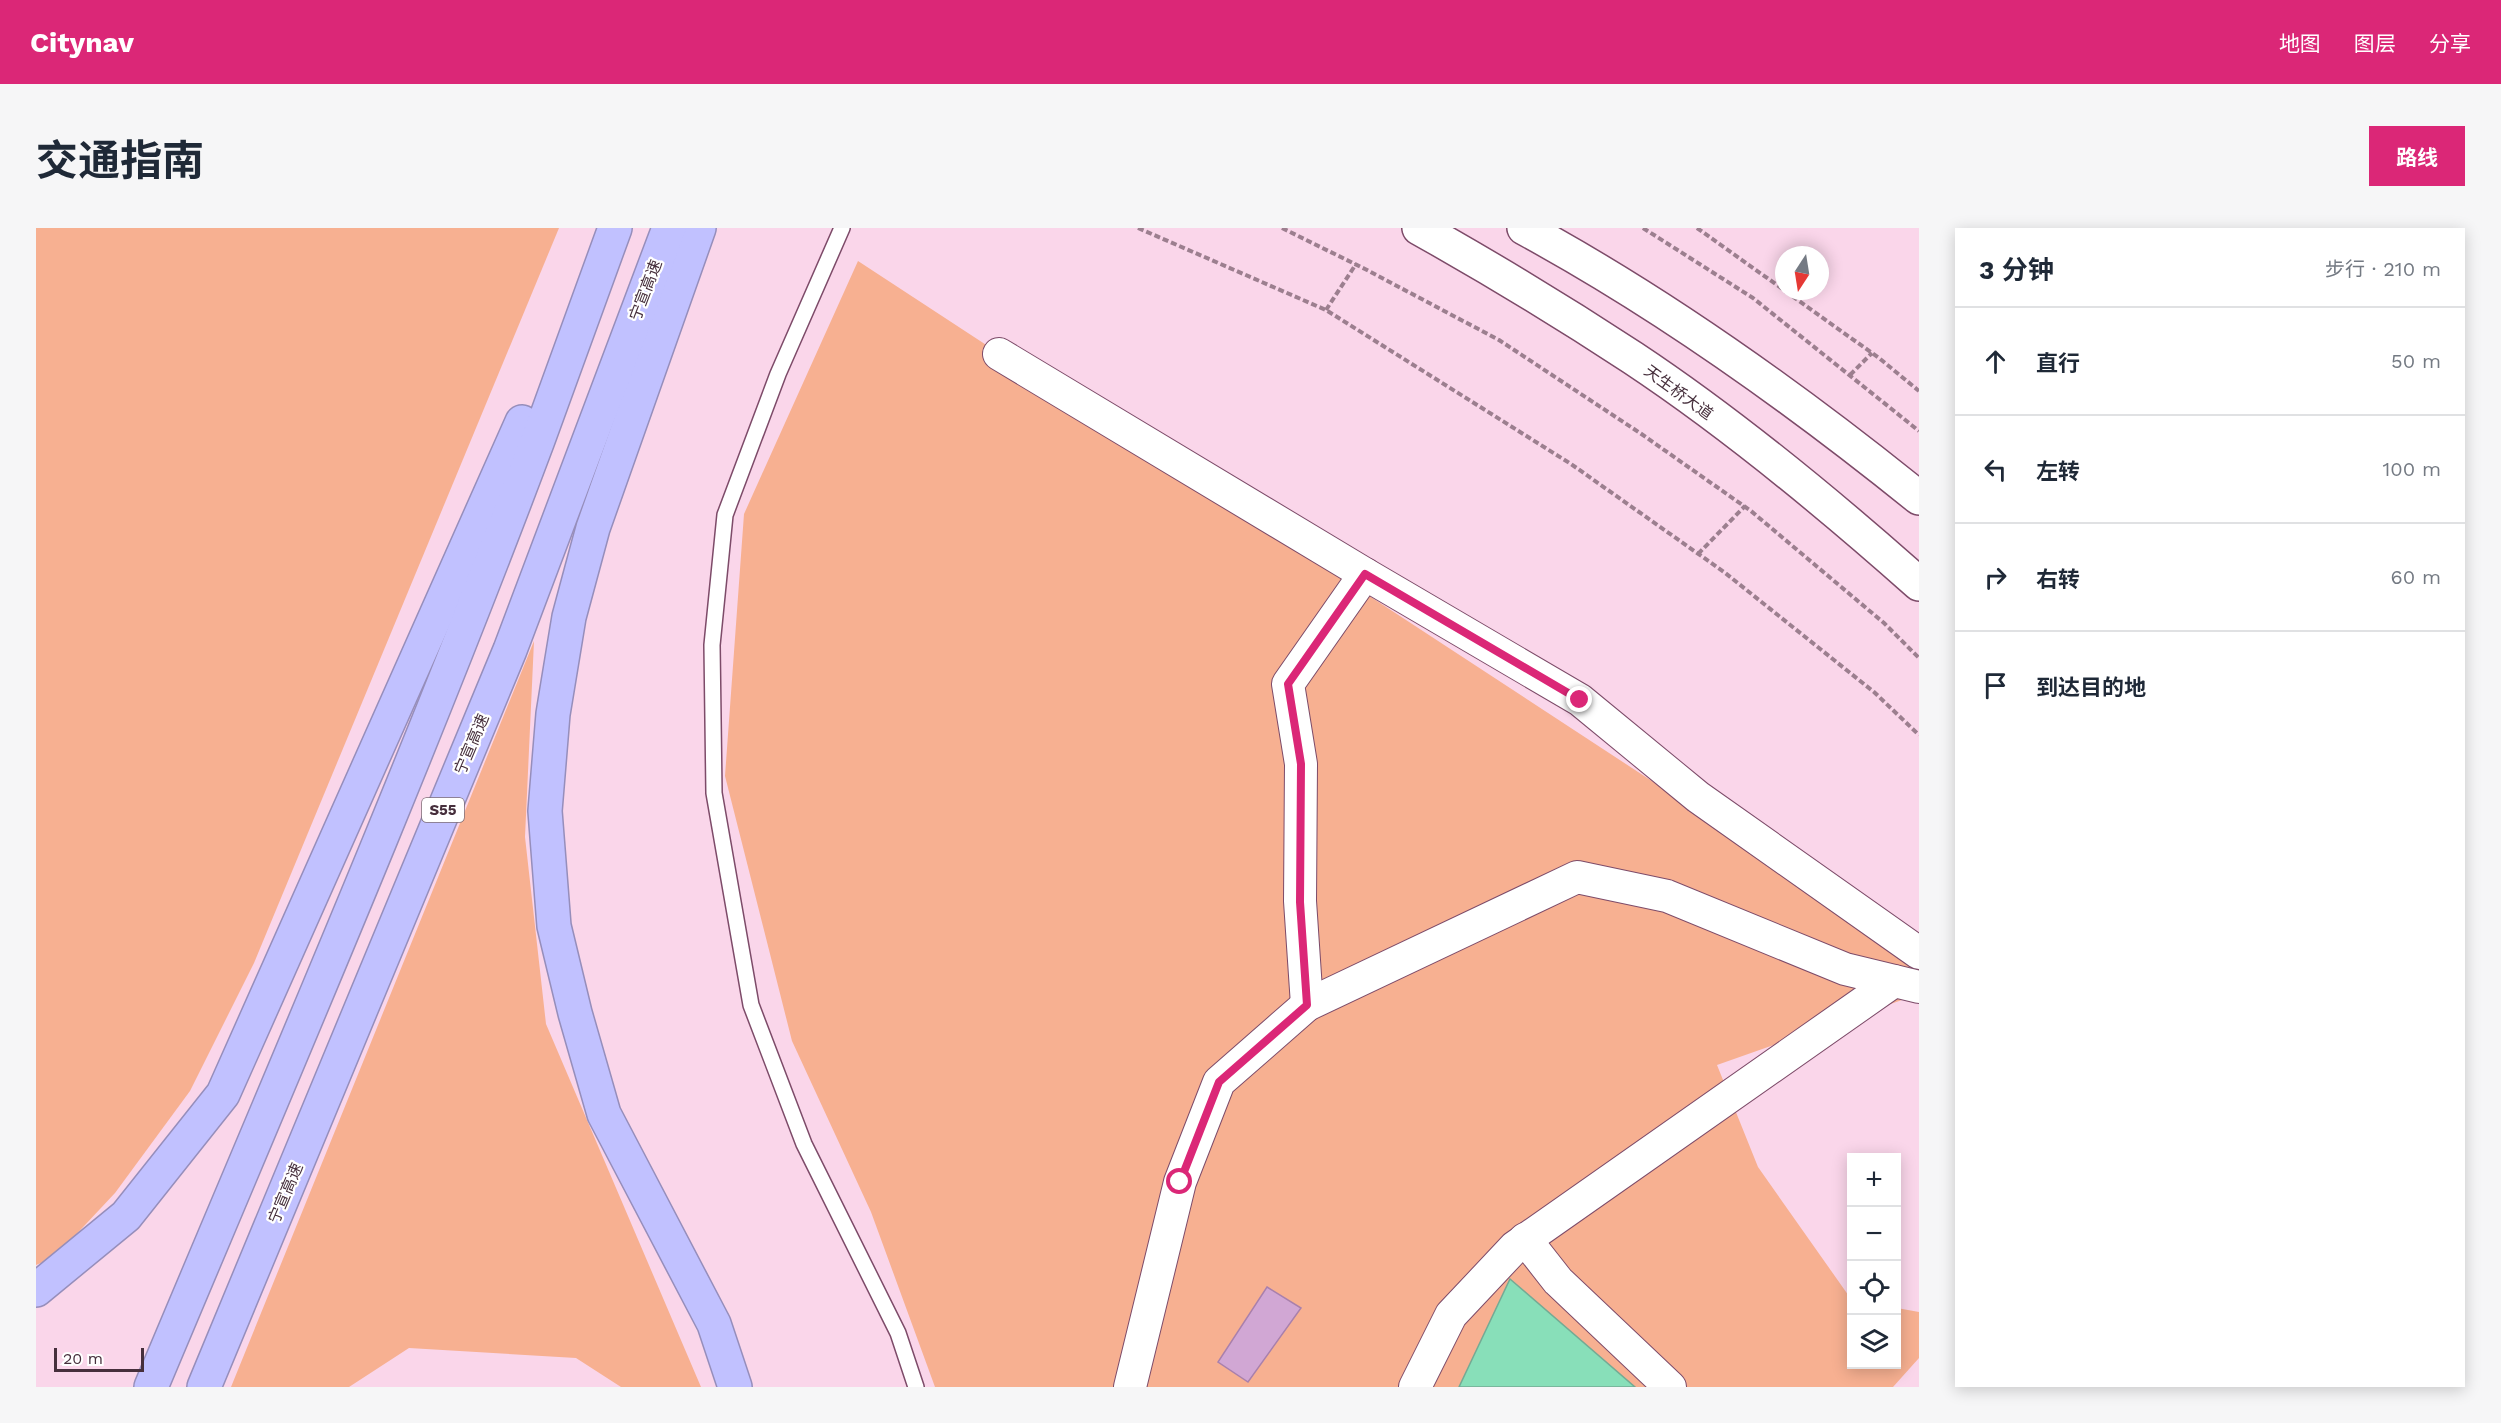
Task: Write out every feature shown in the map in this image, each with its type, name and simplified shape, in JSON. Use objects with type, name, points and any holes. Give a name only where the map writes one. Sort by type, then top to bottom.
[{"type":"highway","points":[[36,1290],[126,1216],[224,1094],[608,228]]},
{"type":"highway","name":"S55","points":[[151,1387],[303,1028],[416,750],[537,442],[615,228]]},
{"type":"highway","name":"宁宣高速","points":[[204,1387],[510,650],[669,228]]},
{"type":"highway","points":[[699,228],[593,528],[569,617],[553,714],[545,811],[554,926],[574,1013],[604,1114],[714,1324],[735,1387]]},
{"type":"main road","name":"天生桥大道","points":[[1419,228],[1488,267],[1635,359],[1751,443],[1919,584]]},
{"type":"main road","points":[[1524,228],[1574,255],[1695,332],[1852,444],[1919,498]]},
{"type":"street","points":[[999,354],[1580,700],[1698,797],[1919,954]]},
{"type":"street","points":[[1307,1005],[1300,902],[1301,764],[1288,684],[1365,574]]},
{"type":"street","points":[[1130,1387],[1180,1182],[1219,1082],[1307,1005],[1577,877],[1667,896],[1845,969],[1907,984]]},
{"type":"street","points":[[1415,1387],[1451,1315],[1515,1247],[1907,984]]},
{"type":"street","points":[[1525,1239],[1558,1281],[1670,1387]]},
{"type":"lane","points":[[842,228],[778,374],[725,515],[712,645],[714,793],[751,1005],[804,1144],[898,1333],[916,1387]]},
{"type":"path","points":[[1137,228],[1326,310],[1571,464],[1698,554],[1874,692],[1919,735]]},
{"type":"path","points":[[1282,228],[1356,264],[1499,340],[1640,433],[1745,506],[1884,622],[1919,658]]},
{"type":"path","points":[[1643,228],[1753,298],[1919,431]]},
{"type":"path","points":[[1697,228],[1775,284]]},
{"type":"path","points":[[1326,310],[1356,264]]},
{"type":"path","points":[[1797,300],[1872,353],[1919,391]]},
{"type":"path","points":[[1850,375],[1872,353]]},
{"type":"path","points":[[1698,554],[1745,506]]},
{"type":"shaded area","points":[[36,228],[559,228],[254,963],[190,1091],[115,1193],[55,1257],[36,1265]]},
{"type":"shaded area","points":[[858,261],[1919,956],[1919,994],[1717,1065],[1758,1167],[1847,1293],[1847,1369],[1901,1369],[1901,1309],[1919,1312],[1919,1358],[1893,1387],[935,1387],[871,1212],[792,1041],[725,776],[744,514]]},
{"type":"shaded area","points":[[534,641],[525,837],[546,1024],[701,1387],[621,1387],[576,1358],[409,1348],[349,1387],[231,1387]]},
{"type":"shaded area","points":[[1510,1279],[1635,1387],[1459,1387]]},
{"type":"building","points":[[1267,1287],[1301,1308],[1248,1382],[1218,1362]]},
{"type":"route","points":[[1180,1182],[1219,1082],[1307,1005],[1300,902],[1301,764],[1288,684],[1365,574],[1580,700]]}]
